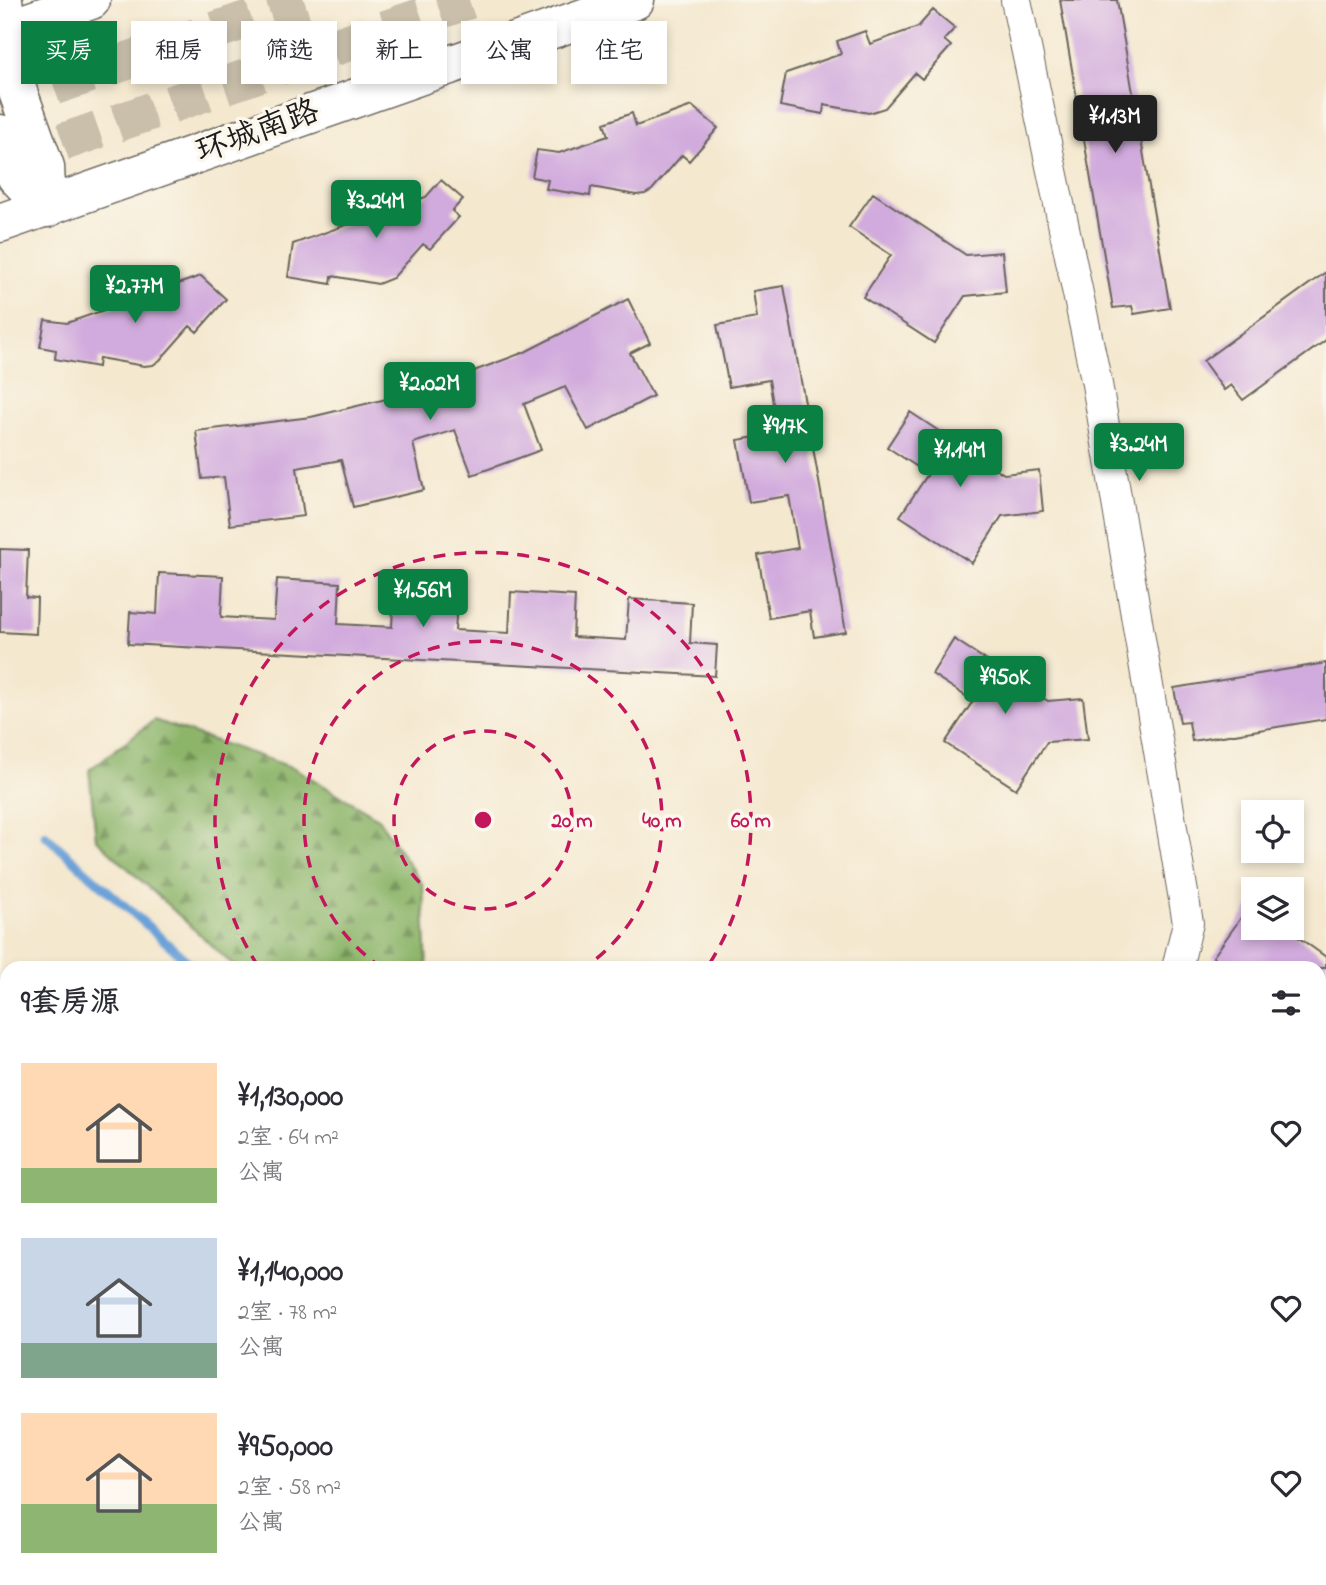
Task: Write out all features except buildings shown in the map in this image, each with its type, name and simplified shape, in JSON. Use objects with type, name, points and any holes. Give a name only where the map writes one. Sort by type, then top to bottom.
[{"type":"main road","points":[[47,208],[45,167],[14,81],[3,21],[91,0]]},
{"type":"main road","name":"环城南路","points":[[0,223],[635,0]]},
{"type":"main road","points":[[0,134],[16,176],[47,208]]},
{"type":"street","points":[[1016,0],[1097,384],[1188,923],[1179,961]]},
{"type":"green space","points":[[154,720],[294,768],[378,818],[423,885],[427,961],[228,961],[96,839],[89,770]]},
{"type":"waterway","points":[[45,835],[187,961]]},
{"type":"tunnel","points":[[0,105],[304,0]]},
{"type":"tunnel","points":[[9,161],[469,0]]}]
